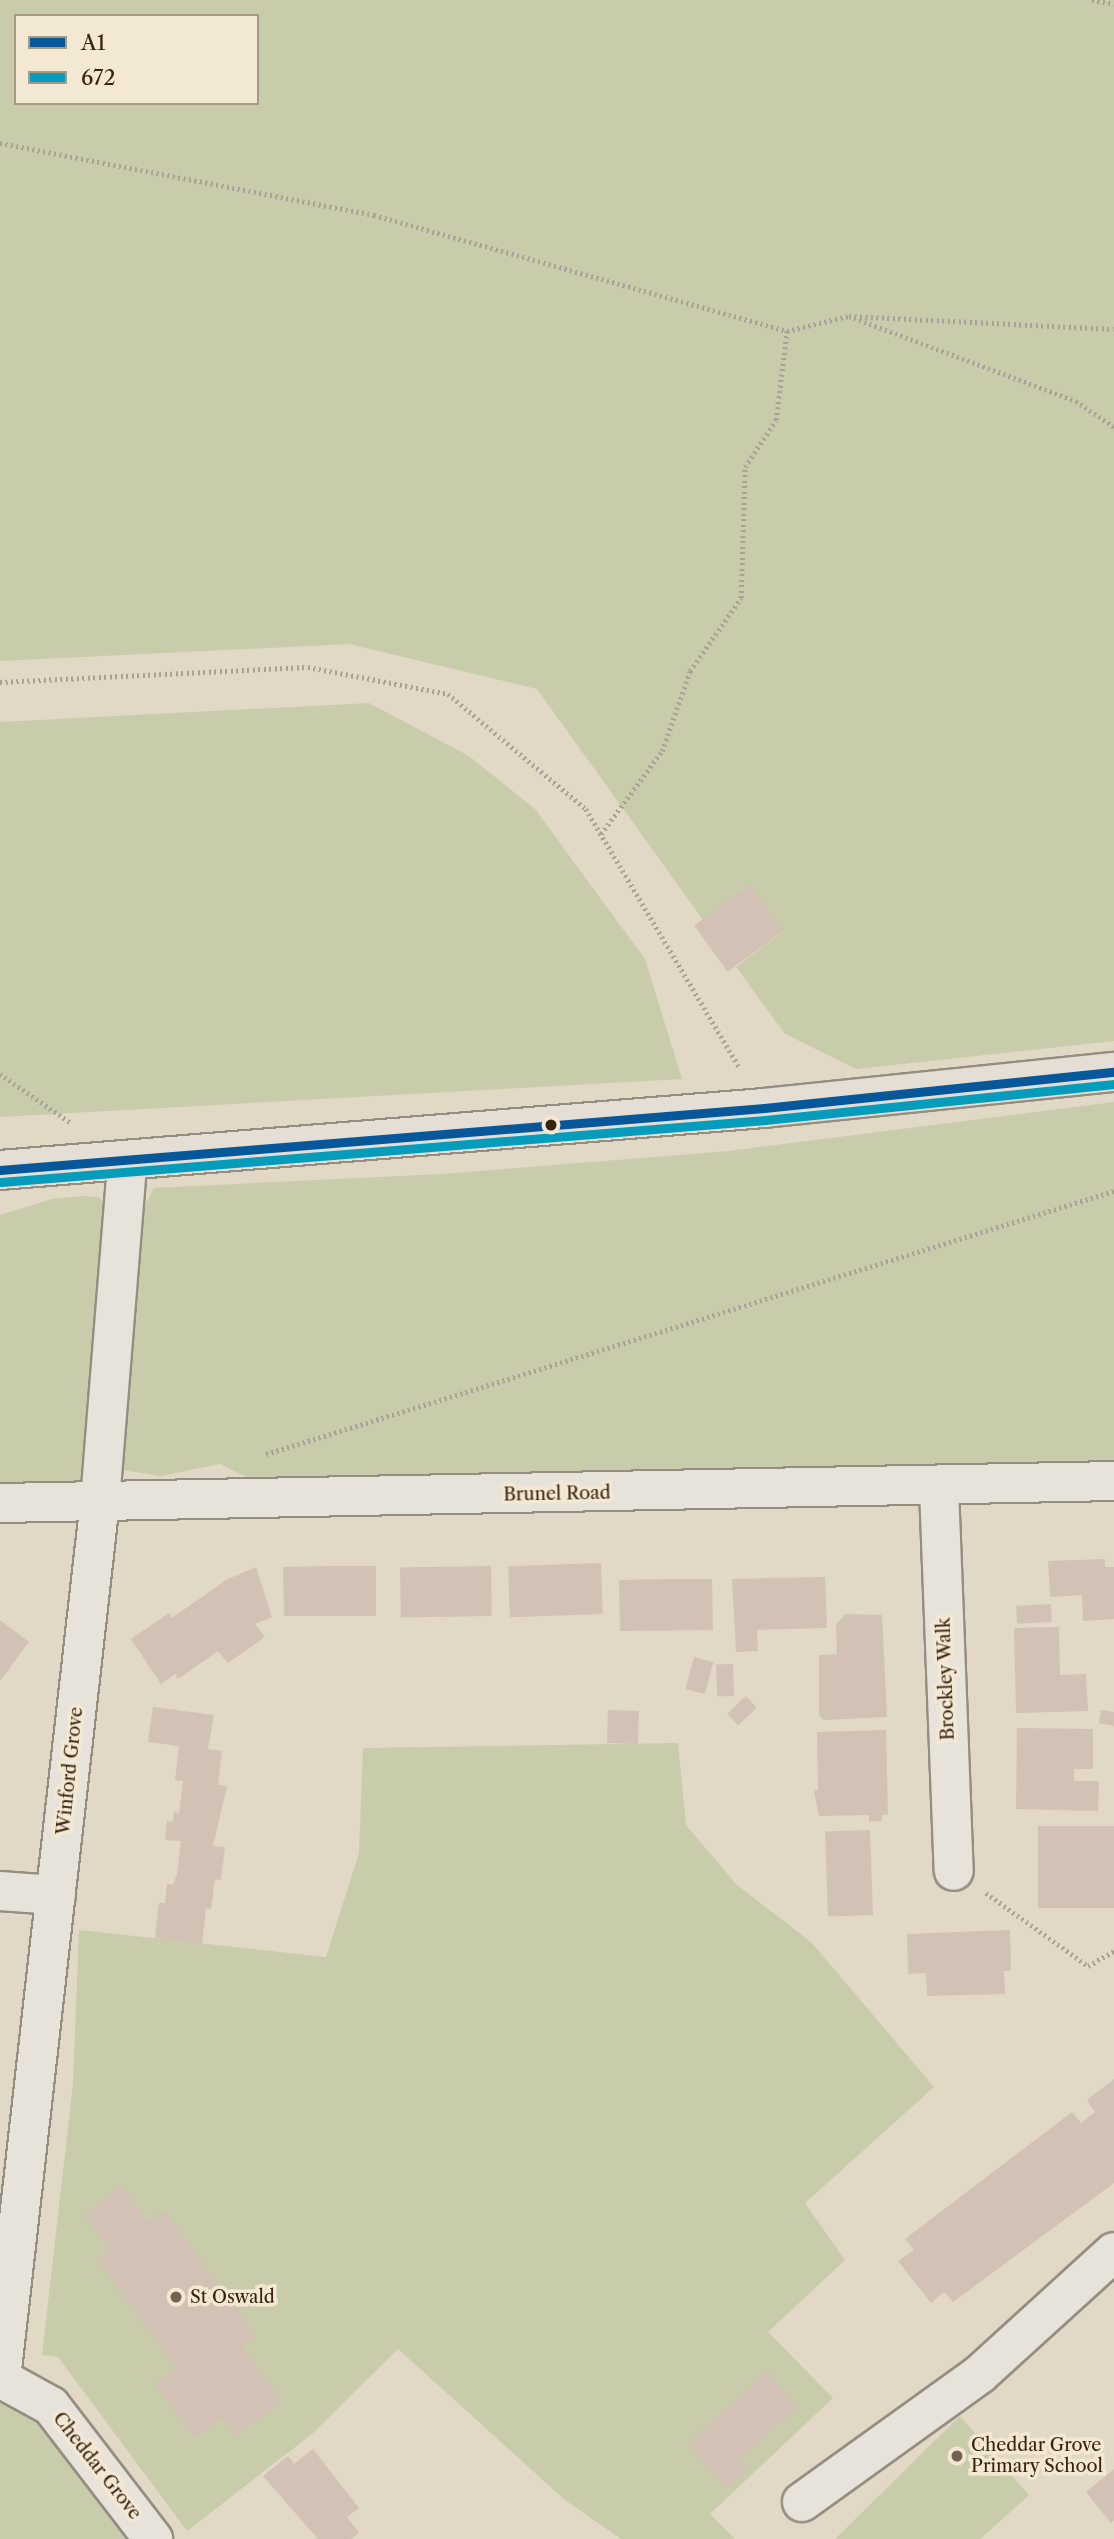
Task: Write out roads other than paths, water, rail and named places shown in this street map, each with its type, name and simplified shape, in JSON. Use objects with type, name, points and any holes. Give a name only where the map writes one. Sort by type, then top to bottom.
[{"type":"highway","points":[[0,1170],[109,1164],[764,1108],[1114,1072]]},
{"type":"street","name":"Winford Grove","points":[[0,2378],[100,1501],[109,1164]]},
{"type":"street","name":"Brunel Road","points":[[0,1503],[939,1488],[1114,1481]]},
{"type":"street","name":"Brockley Walk","points":[[939,1488],[954,1871]]},
{"type":"street","points":[[0,1891],[56,1895]]},
{"type":"street","points":[[802,2502],[980,2374],[1114,2252]]},
{"type":"street","name":"Cheddar Grove","points":[[0,2378],[51,2406],[153,2539]]},
{"type":"place","name":"St Oswald","points":[[176,2297]]},
{"type":"place","name":"Cheddar Grove Primary School","points":[[957,2456]]}]
